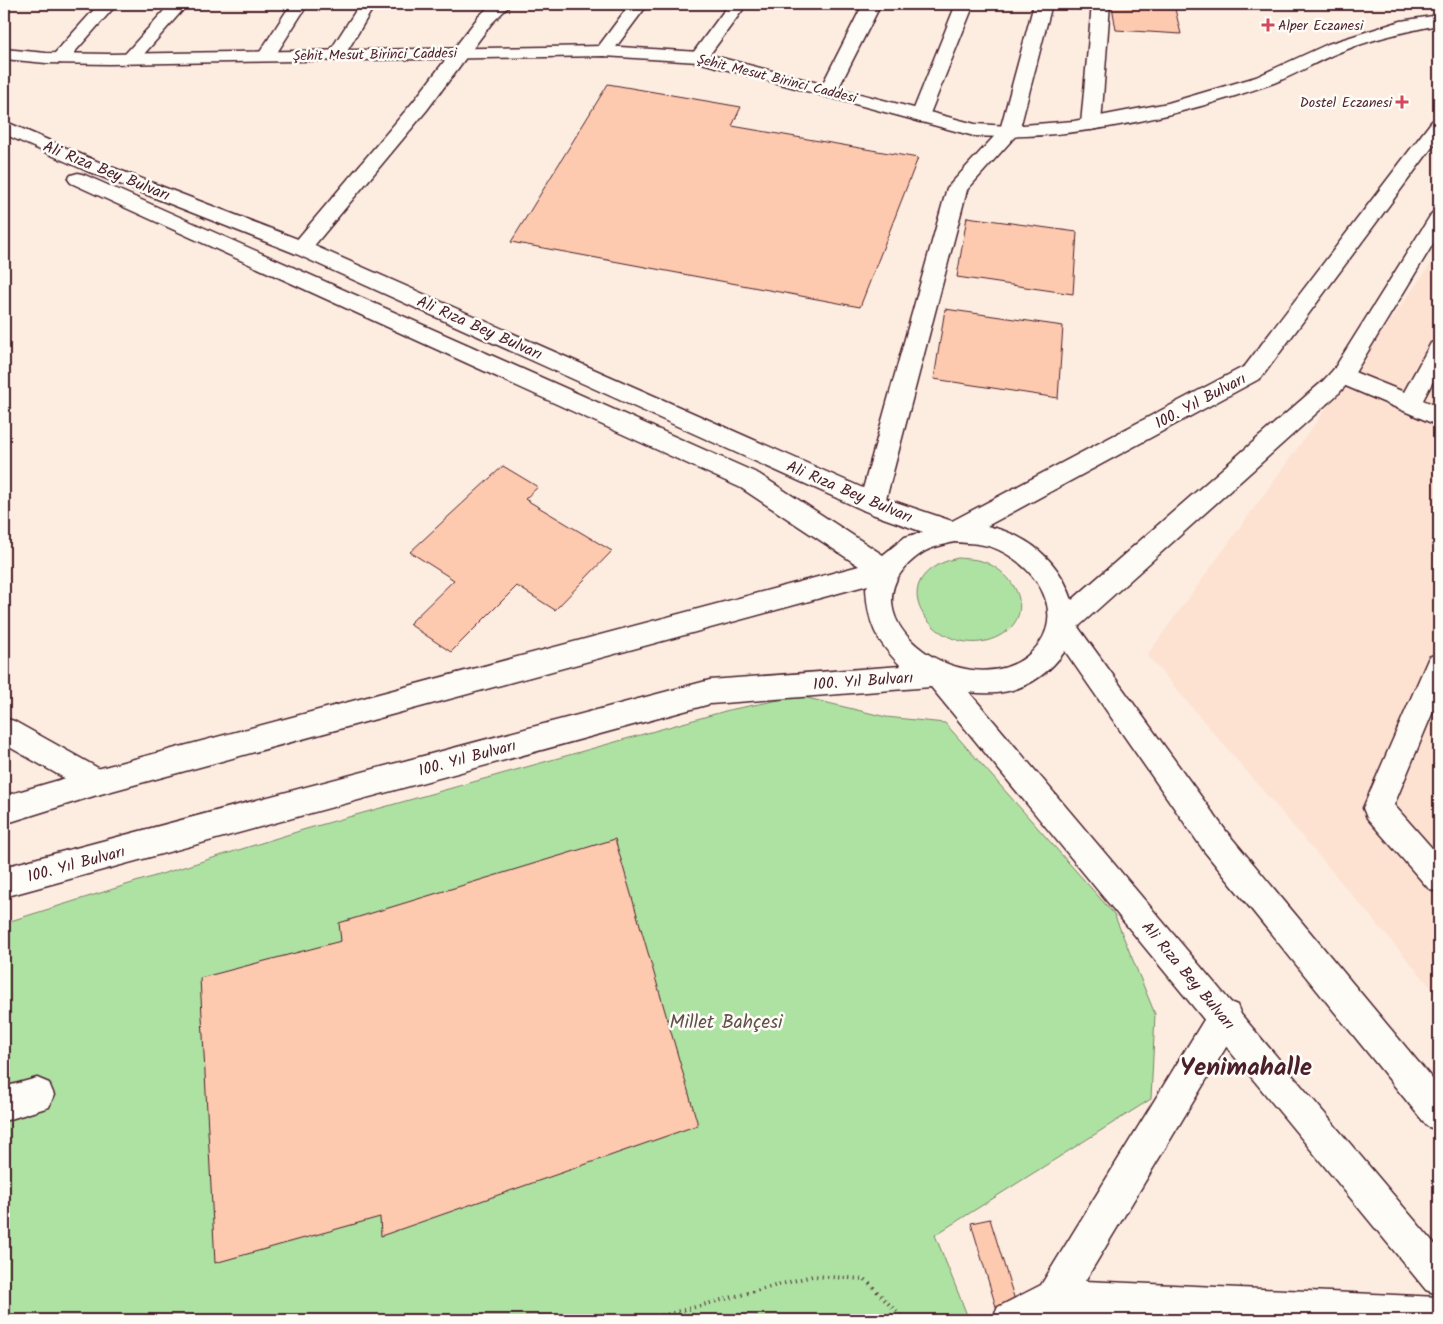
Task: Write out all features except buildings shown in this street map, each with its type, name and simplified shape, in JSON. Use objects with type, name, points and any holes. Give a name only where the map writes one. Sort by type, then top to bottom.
[{"type":"main road","points":[[60,58],[108,4]]},
{"type":"main road","points":[[130,58],[179,4]]},
{"type":"main road","points":[[267,55],[299,4]]},
{"type":"main road","points":[[337,54],[363,10],[370,4]]},
{"type":"main road","points":[[301,248],[420,106],[485,20],[502,4]]},
{"type":"main road","points":[[604,51],[640,4]]},
{"type":"main road","points":[[699,57],[738,4]]},
{"type":"main road","points":[[828,91],[872,4]]},
{"type":"main road","points":[[920,116],[966,4]]},
{"type":"main road","points":[[872,503],[957,188],[1009,132],[1042,4]]},
{"type":"main road","points":[[1091,124],[1101,4]]},
{"type":"main road","name":"Şehit Mesut Birinci Caddesi","points":[[4,54],[60,58],[130,58],[604,51],[699,57],[974,130],[1009,132],[1074,127],[1171,108],[1254,84],[1334,48],[1407,25],[1439,20]]},
{"type":"main road","name":"Ali Rıza Bey Bulvarı","points":[[4,126],[94,167],[301,248],[881,508],[954,532]]},
{"type":"main road","name":"100. Yıl Bulvarı","points":[[954,532],[1253,372],[1439,126]]},
{"type":"main road","name":"Ali Rıza Bey Bulvarı","points":[[4,146],[750,480],[885,570]]},
{"type":"main road","points":[[1062,625],[1310,406],[1342,375],[1438,220]]},
{"type":"main road","points":[[1409,404],[1439,349]]},
{"type":"main road","points":[[1342,375],[1439,417]]},
{"type":"main road","points":[[954,532],[982,534],[1009,543],[1033,558],[1051,578],[1061,601],[1062,625],[1055,646],[1040,664],[1019,676],[994,682],[966,682],[938,675],[912,660],[892,640],[880,616],[878,592],[885,570],[897,555],[913,543],[932,536],[954,532]]},
{"type":"main road","points":[[4,810],[97,782],[885,570]]},
{"type":"main road","points":[[1062,625],[1215,841],[1439,1114]]},
{"type":"main road","points":[[1439,665],[1378,808],[1439,878]]},
{"type":"main road","name":"Ali Rıza Bey Bulvarı","points":[[938,675],[1225,1017],[1439,1277]]},
{"type":"main road","name":"100. Yıl Bulvarı","points":[[4,882],[710,692],[938,675]]},
{"type":"main road","points":[[4,730],[97,782]]},
{"type":"main road","points":[[1054,1298],[1225,1017]]},
{"type":"main road","points":[[4,1104],[37,1095]]},
{"type":"main road","points":[[1011,1320],[1054,1298],[1439,1316]]},
{"type":"path","points":[[646,1320],[812,1276],[865,1279],[904,1320]]},
{"type":"shaded area","points":[[1439,253],[1439,997],[1147,655]]},
{"type":"green space","points":[[958,558],[979,560],[991,565],[1001,572],[1016,589],[1019,599],[1017,619],[1010,628],[999,636],[977,642],[956,640],[938,630],[924,616],[917,599],[920,583],[932,568]]},
{"type":"green space","name":"Millet Bahçesi","points":[[799,696],[886,717],[945,723],[1114,914],[1155,1014],[1151,1099],[935,1235],[969,1320],[4,1320],[4,923],[306,829],[729,710]]},
{"type":"place","name":"Alper Eczanesi","points":[[1268,25]]},
{"type":"place","name":"Dostel Eczanesi","points":[[1402,102]]},
{"type":"district","name":"Yenimahalle","points":[[1246,1066]]}]
